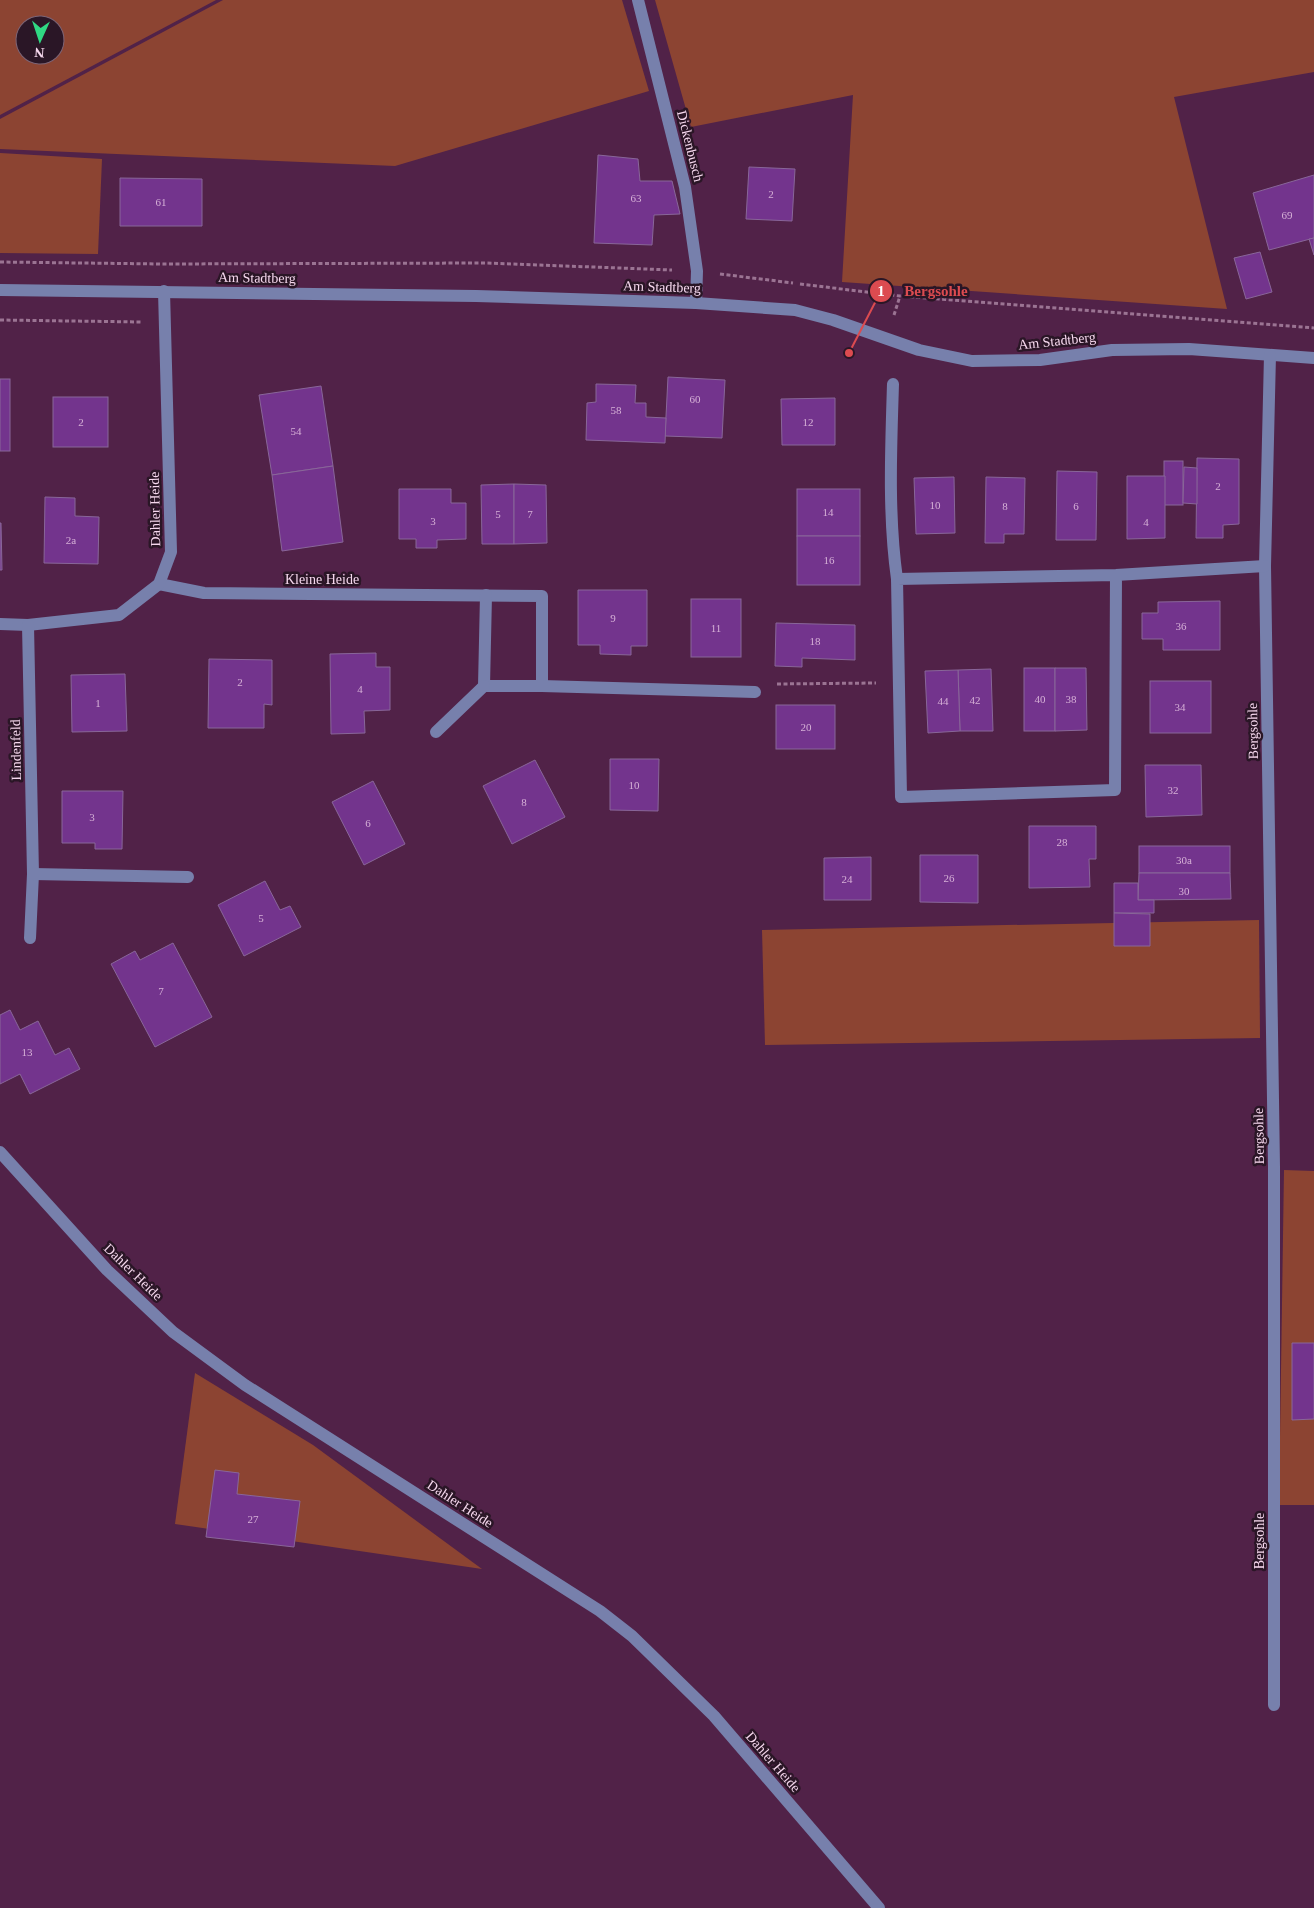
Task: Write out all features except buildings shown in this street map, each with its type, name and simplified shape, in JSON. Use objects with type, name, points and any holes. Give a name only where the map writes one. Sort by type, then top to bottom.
[{"type":"street","name":"Dickenbusch","points":[[638,0],[685,187],[697,271],[696,303]]},
{"type":"street","name":"Am Stadtberg","points":[[0,290],[476,296],[696,303],[795,310],[833,320],[919,350],[972,361],[1040,360],[1122,350],[1189,349],[1314,358]]},
{"type":"street","name":"Dahler Heide","points":[[159,584],[171,552],[164,291]]},
{"type":"street","name":"Bergsohle","points":[[1270,355],[1266,566],[1274,1166],[1274,1705]]},
{"type":"street","points":[[893,384],[891,439],[892,544],[897,579],[902,797],[1114,790],[1116,575]]},
{"type":"street","points":[[897,579],[1116,575],[1266,566]]},
{"type":"street","name":"Kleine Heide","points":[[159,584],[204,593],[542,596],[542,686]]},
{"type":"street","points":[[0,624],[28,625],[119,615],[159,584]]},
{"type":"street","points":[[484,686],[486,595]]},
{"type":"street","name":"Lindenfeld","points":[[28,625],[33,874],[30,938]]},
{"type":"street","points":[[436,732],[484,686],[755,692]]},
{"type":"street","points":[[33,874],[188,876]]},
{"type":"street","name":"Dahler Heide","points":[[0,1152],[106,1270],[173,1332],[245,1385],[600,1611],[632,1636],[714,1716],[879,1908]]},
{"type":"path","points":[[0,262],[162,264],[486,263],[697,271],[900,296],[1314,328]]},
{"type":"path","points":[[0,320],[164,322]]},
{"type":"path","points":[[755,692],[761,684],[899,683]]},
{"type":"shaded area","points":[[0,0],[216,0],[0,115]]},
{"type":"shaded area","points":[[223,0],[622,0],[649,91],[395,166],[0,149],[0,119]]},
{"type":"shaded area","points":[[655,0],[1314,0],[1314,72],[1174,97],[1227,309],[842,282],[853,95],[691,127]]},
{"type":"shaded area","points":[[0,153],[102,159],[98,254],[0,253]]},
{"type":"shaded area","points":[[1259,920],[1260,1038],[765,1045],[762,930]]},
{"type":"shaded area","points":[[1284,1170],[1314,1171],[1314,1505],[1279,1505]]},
{"type":"shaded area","points":[[195,1373],[313,1445],[482,1569],[175,1524]]},
{"type":"place","name":"Bergsohle","points":[[849,353]]}]
